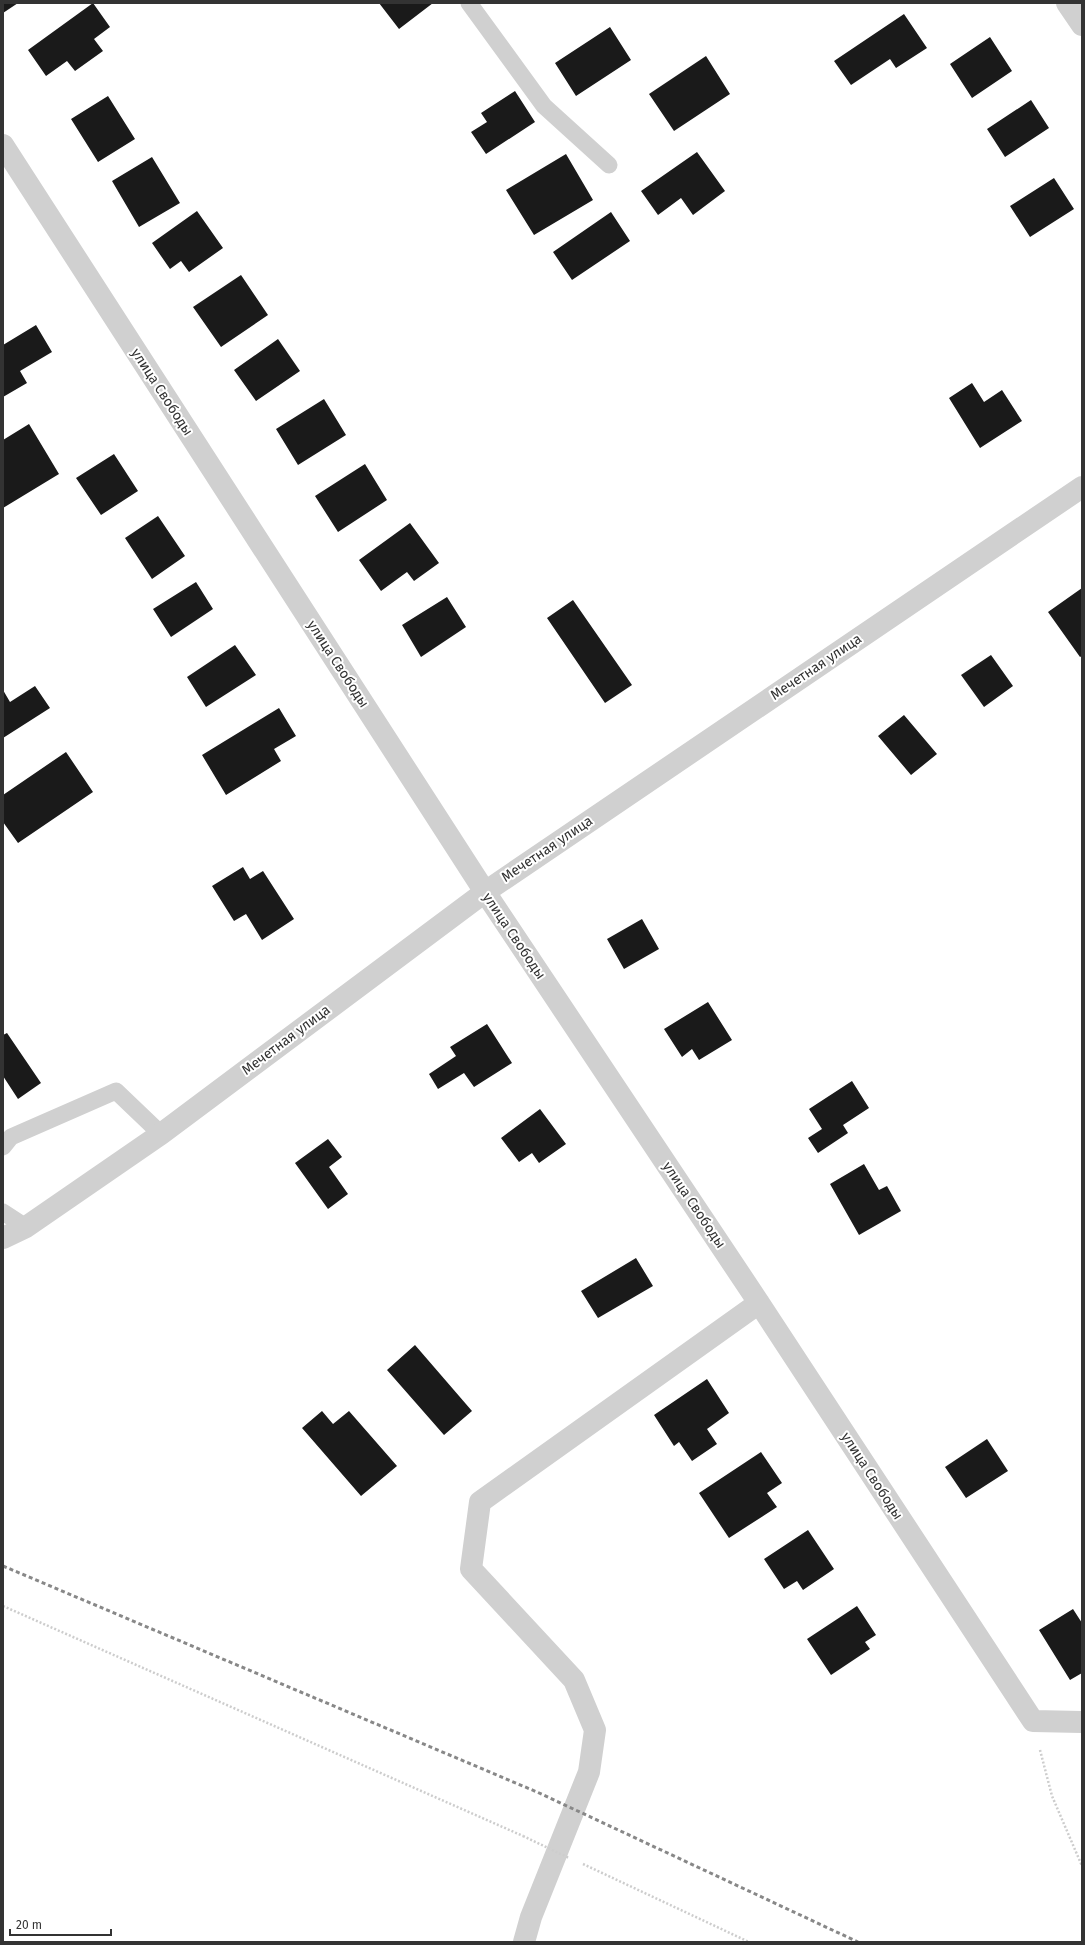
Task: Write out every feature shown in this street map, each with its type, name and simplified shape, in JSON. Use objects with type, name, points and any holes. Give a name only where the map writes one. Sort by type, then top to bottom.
[{"type":"street","points":[[1067,3],[1082,25]]},
{"type":"street","name":"улица Свободы","points":[[3,146],[484,892],[759,1303],[1033,1721]]},
{"type":"street","name":"Мечетная улица","points":[[3,1238],[26,1227],[161,1134],[484,892],[1082,487]]},
{"type":"street","points":[[524,1942],[531,1917],[589,1772],[595,1730],[574,1680],[471,1569],[480,1502],[759,1303]]},
{"type":"street","points":[[1033,1721],[1082,1722]]},
{"type":"lane","points":[[469,3],[544,106],[609,165]]},
{"type":"lane","points":[[3,1147],[12,1137],[116,1091],[161,1134]]},
{"type":"lane","points":[[3,1212],[26,1227]]},
{"type":"path","points":[[3,1606],[522,1836],[749,1942]]},
{"type":"path","points":[[1033,1721],[1052,1796],[1082,1866]]},
{"type":"building","points":[[3,3],[18,3],[3,13]]},
{"type":"building","points":[[93,3],[110,27],[94,39],[103,51],[75,71],[67,61],[46,76],[28,50]]},
{"type":"building","points":[[379,3],[433,3],[399,29]]},
{"type":"building","points":[[904,14],[927,48],[896,68],[890,59],[851,85],[834,61]]},
{"type":"building","points":[[610,27],[631,60],[576,96],[555,63]]},
{"type":"building","points":[[990,37],[1012,71],[972,98],[950,64]]},
{"type":"building","points":[[706,56],[730,94],[674,131],[649,94]]},
{"type":"building","points":[[515,91],[535,122],[486,154],[471,132],[487,122],[481,113]]},
{"type":"building","points":[[108,96],[135,139],[98,162],[71,119]]},
{"type":"building","points":[[1031,100],[1049,128],[1005,157],[987,129]]},
{"type":"building","points":[[697,152],[725,191],[693,215],[681,198],[658,215],[641,191]]},
{"type":"building","points":[[566,154],[593,200],[534,235],[506,190]]},
{"type":"building","points":[[152,157],[180,203],[139,227],[112,181]]},
{"type":"building","points":[[1054,178],[1074,209],[1030,237],[1010,206]]},
{"type":"building","points":[[197,211],[223,248],[189,272],[181,261],[170,269],[152,243]]},
{"type":"building","points":[[611,212],[630,241],[572,280],[553,252]]},
{"type":"building","points":[[241,275],[268,315],[221,347],[193,307]]},
{"type":"building","points":[[36,325],[52,352],[20,371],[27,383],[3,397],[3,345]]},
{"type":"building","points":[[278,339],[300,371],[256,401],[234,370]]},
{"type":"building","points":[[972,383],[984,402],[1002,390],[1022,421],[980,448],[949,398]]},
{"type":"building","points":[[324,399],[346,435],[298,465],[276,429]]},
{"type":"building","points":[[29,424],[59,474],[3,508],[3,440]]},
{"type":"building","points":[[114,454],[138,491],[101,515],[76,478]]},
{"type":"building","points":[[365,464],[387,500],[338,532],[315,496]]},
{"type":"building","points":[[158,516],[185,556],[152,579],[125,538]]},
{"type":"building","points":[[410,523],[439,563],[414,581],[407,572],[381,591],[359,560]]},
{"type":"building","points":[[196,582],[213,609],[171,637],[153,609]]},
{"type":"building","points":[[1082,588],[1082,656],[1080,657],[1048,612]]},
{"type":"building","points":[[447,597],[466,627],[421,657],[402,625]]},
{"type":"building","points":[[573,600],[632,685],[605,703],[547,618]]},
{"type":"building","points":[[235,645],[256,675],[206,707],[187,677]]},
{"type":"building","points":[[991,655],[1013,686],[984,707],[961,675]]},
{"type":"building","points":[[35,686],[50,708],[3,738],[3,690],[10,702]]},
{"type":"building","points":[[279,708],[296,736],[274,749],[281,761],[226,795],[202,755]]},
{"type":"building","points":[[904,715],[937,754],[911,775],[878,736]]},
{"type":"building","points":[[66,752],[93,792],[18,843],[3,822],[3,795]]},
{"type":"building","points":[[243,867],[250,879],[263,871],[294,919],[262,940],[246,914],[234,921],[212,886]]},
{"type":"building","points":[[642,919],[659,949],[624,969],[607,939]]},
{"type":"building","points":[[708,1002],[732,1040],[699,1060],[692,1049],[682,1057],[664,1029]]},
{"type":"building","points":[[487,1024],[512,1063],[474,1087],[464,1073],[438,1089],[429,1074],[456,1056],[450,1047]]},
{"type":"building","points":[[7,1033],[41,1083],[18,1099],[3,1076],[3,1035]]},
{"type":"building","points":[[852,1081],[869,1108],[843,1125],[848,1133],[818,1153],[808,1138],[822,1129],[809,1109]]},
{"type":"building","points":[[540,1109],[566,1144],[539,1163],[532,1153],[519,1162],[501,1138]]},
{"type":"building","points":[[328,1139],[342,1157],[329,1167],[348,1194],[328,1209],[295,1163]]},
{"type":"building","points":[[864,1164],[879,1190],[887,1186],[901,1211],[859,1235],[830,1184]]},
{"type":"building","points":[[636,1258],[653,1286],[598,1318],[581,1291]]},
{"type":"building","points":[[415,1345],[472,1411],[444,1435],[387,1370]]},
{"type":"building","points":[[707,1379],[729,1413],[707,1429],[717,1444],[692,1461],[679,1442],[674,1446],[654,1415]]},
{"type":"building","points":[[322,1411],[333,1424],[349,1411],[397,1466],[361,1496],[302,1428]]},
{"type":"building","points":[[987,1439],[1008,1471],[966,1498],[945,1467]]},
{"type":"building","points":[[761,1452],[782,1483],[767,1493],[777,1507],[729,1538],[699,1493]]},
{"type":"building","points":[[808,1530],[834,1569],[803,1590],[797,1581],[784,1589],[764,1559]]},
{"type":"building","points":[[857,1606],[876,1635],[865,1642],[870,1649],[831,1675],[807,1639]]},
{"type":"building","points":[[1073,1609],[1082,1623],[1082,1673],[1070,1680],[1039,1630]]},
{"type":"railway","points":[[3,1566],[537,1792],[858,1942]]}]
